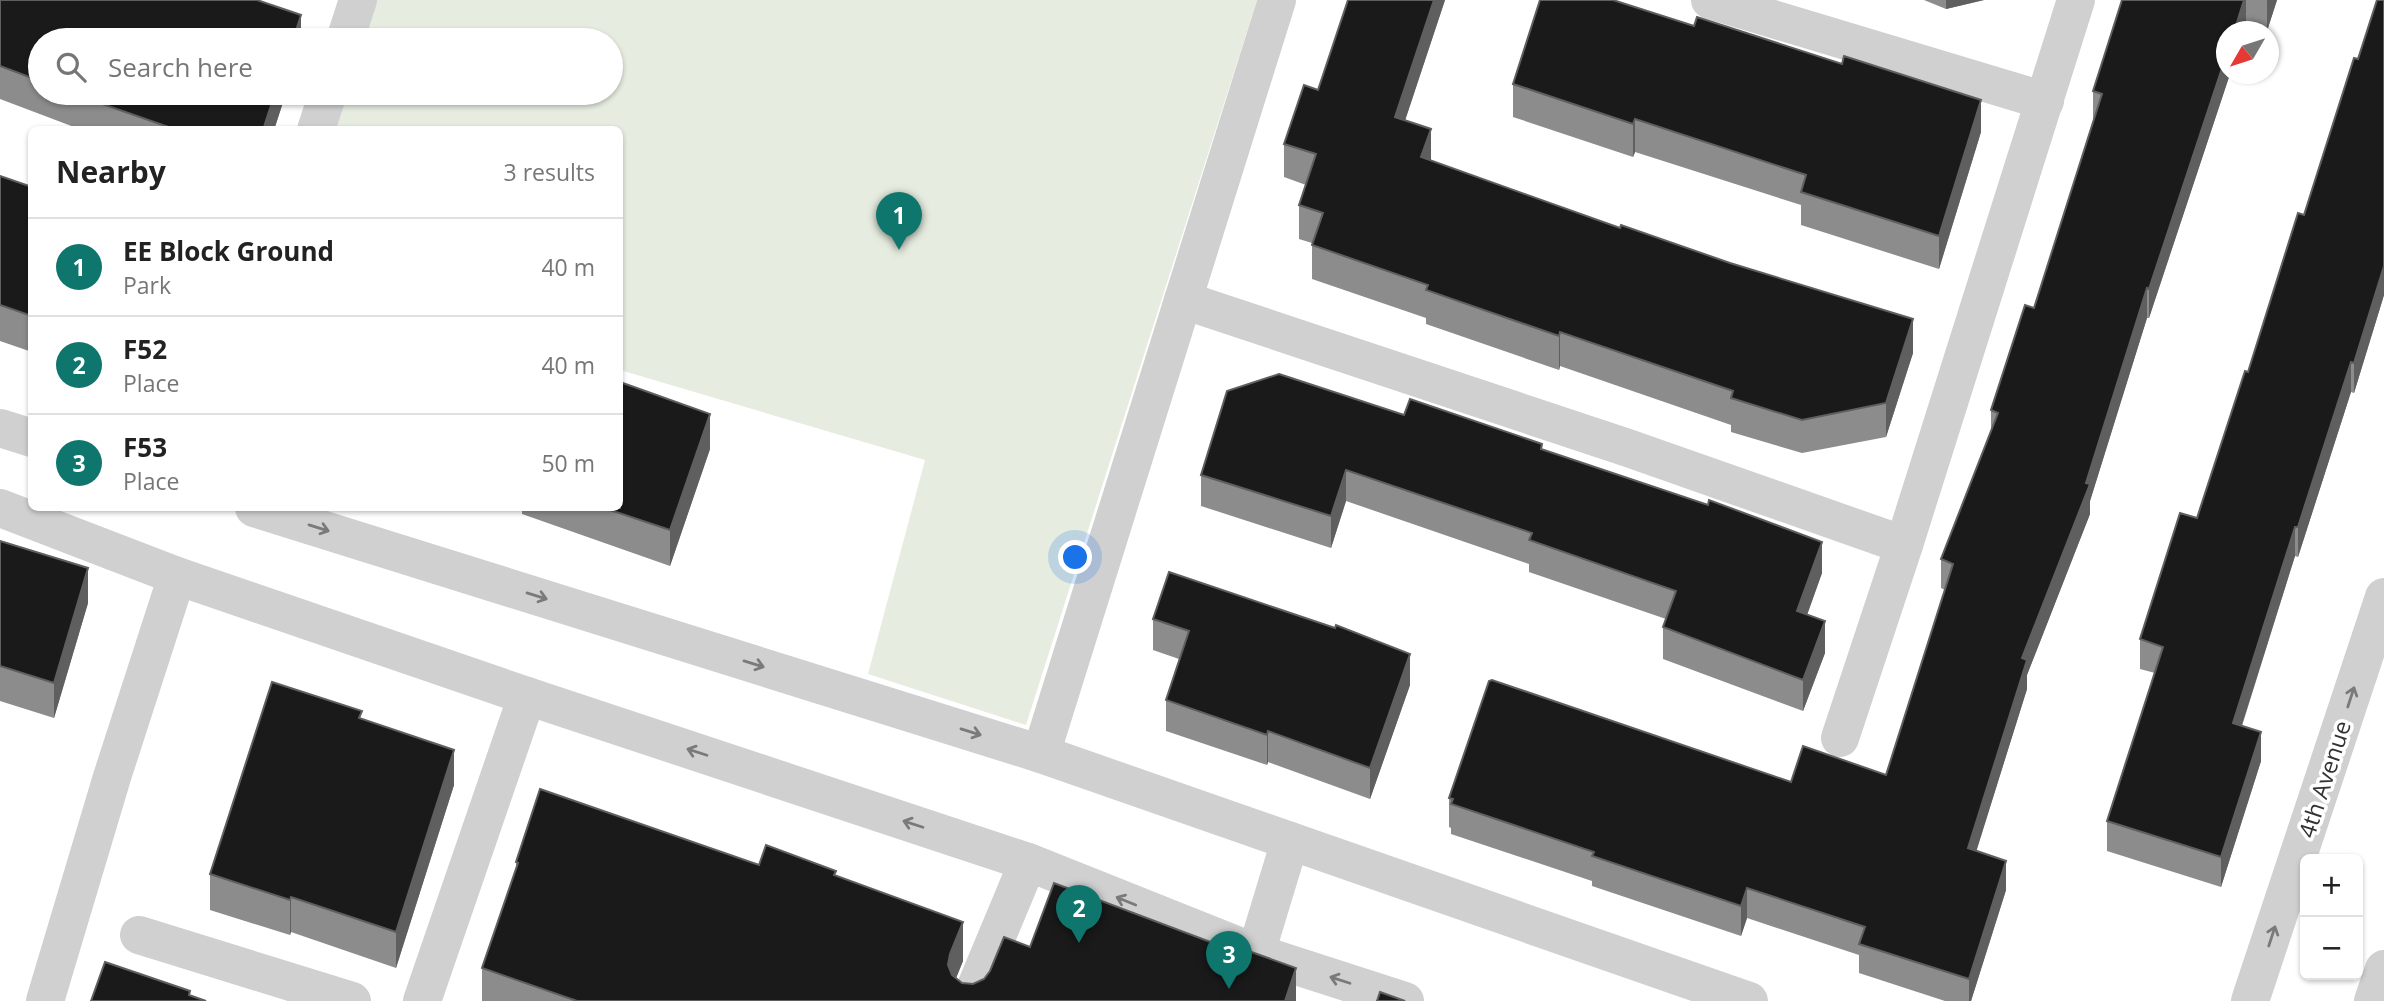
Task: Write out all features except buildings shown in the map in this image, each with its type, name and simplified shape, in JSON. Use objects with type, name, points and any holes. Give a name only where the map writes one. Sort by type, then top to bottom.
[{"type":"street","points":[[349,28],[358,0]]},
{"type":"street","points":[[1041,754],[1277,0]]},
{"type":"street","points":[[1710,0],[2045,101]]},
{"type":"street","points":[[1840,737],[1904,545],[2076,0]]},
{"type":"street","points":[[317,126],[324,105]]},
{"type":"street","points":[[1183,300],[1628,448],[1904,545]]},
{"type":"street","points":[[0,429],[28,437]]},
{"type":"street","points":[[0,508],[177,576],[527,696],[1028,862],[1256,953],[1405,1001]]},
{"type":"street","points":[[264,511],[1041,754],[1749,1001]]},
{"type":"street","points":[[45,1001],[112,777],[177,576]]},
{"type":"street","name":"4th Avenue","points":[[2250,1001],[2384,597]]},
{"type":"street","points":[[422,1001],[527,696]]},
{"type":"street","points":[[1256,953],[1290,841]]},
{"type":"street","points":[[970,1001],[1028,862]]},
{"type":"street","points":[[139,935],[352,1001]]},
{"type":"street","points":[[2373,1001],[2384,969]]},
{"type":"shaded area","points":[[377,0],[1257,0],[1026,725],[868,674],[925,460],[623,371],[623,126],[337,126],[343,105],[623,105],[623,28],[368,28]]},
{"type":"place","name":"EE Block Ground","points":[[899,250]]},
{"type":"place","name":"F52","points":[[1079,943]]},
{"type":"place","name":"F53","points":[[1229,989]]}]
